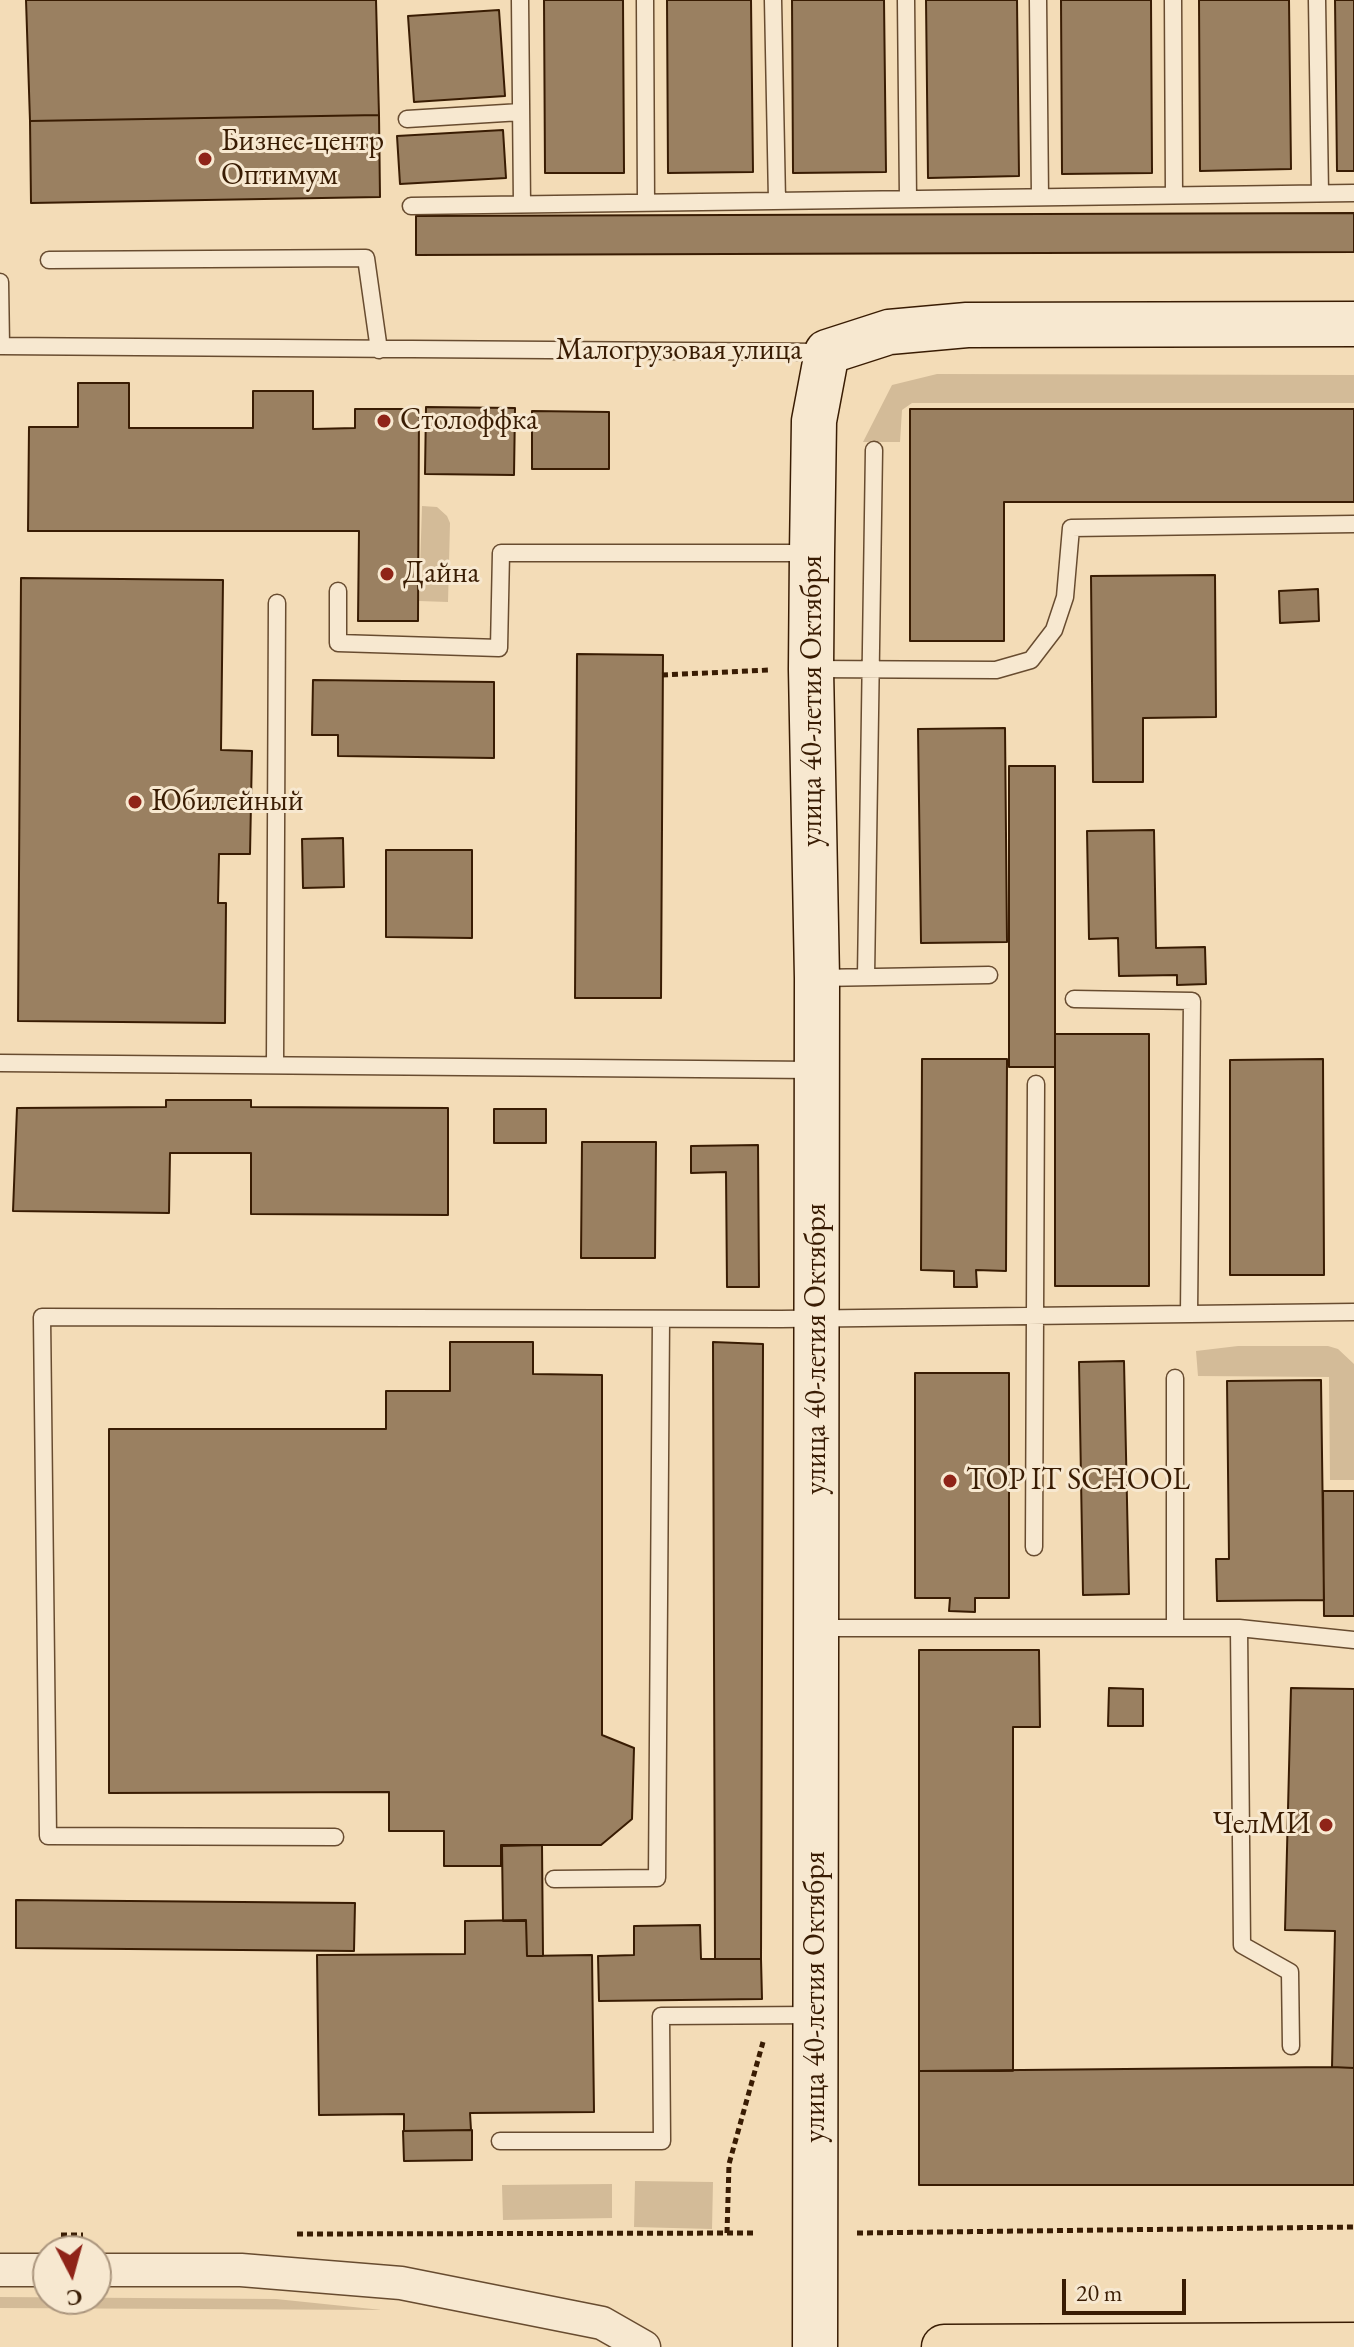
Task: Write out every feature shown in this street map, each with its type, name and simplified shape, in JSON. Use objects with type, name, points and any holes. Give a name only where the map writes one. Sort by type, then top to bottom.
[{"type":"main road","points":[[944,2347],[1354,2345]]},
{"type":"street","name":"Малогрузовая улица","points":[[827,352],[889,332],[967,325],[1354,324]]},
{"type":"street","name":"улица 40-летия Октября","points":[[815,2347],[817,978],[811,669],[814,421],[827,352]]},
{"type":"street","points":[[0,2270],[32,2270]]},
{"type":"street","points":[[112,2270],[241,2270],[401,2283],[602,2323],[644,2347]]},
{"type":"lane","points":[[520,0],[522,204]]},
{"type":"lane","points":[[645,0],[646,202]]},
{"type":"lane","points":[[773,0],[777,200]]},
{"type":"lane","points":[[906,0],[908,198]]},
{"type":"lane","points":[[1038,0],[1040,197]]},
{"type":"lane","points":[[1173,0],[1174,195]]},
{"type":"lane","points":[[1317,0],[1320,193]]},
{"type":"lane","points":[[407,119],[521,112]]},
{"type":"lane","points":[[411,206],[1354,193]]},
{"type":"lane","points":[[49,260],[366,258],[379,350]]},
{"type":"lane","points":[[0,282],[1,346]]},
{"type":"lane","name":"Малогрузовая улица","points":[[1,346],[827,352]]},
{"type":"lane","points":[[866,976],[874,450]]},
{"type":"lane","points":[[811,669],[996,670],[1031,660],[1054,630],[1065,597],[1071,528],[1354,524]]},
{"type":"lane","points":[[338,591],[338,643],[499,648],[501,553],[812,553]]},
{"type":"lane","points":[[275,1064],[277,603]]},
{"type":"lane","points":[[817,978],[989,975]]},
{"type":"lane","points":[[1074,999],[1192,1001],[1189,1314]]},
{"type":"lane","points":[[0,1063],[817,1070]]},
{"type":"lane","points":[[1034,1547],[1036,1084]]},
{"type":"lane","points":[[335,1837],[48,1836],[42,1317],[817,1319],[1354,1312]]},
{"type":"lane","points":[[554,1879],[657,1878],[661,1319]]},
{"type":"lane","points":[[1175,1378],[1175,1628]]},
{"type":"lane","points":[[817,1628],[1239,1628],[1354,1640]]},
{"type":"lane","points":[[1239,1628],[1242,1945],[1290,1972],[1291,2046]]},
{"type":"lane","points":[[500,2141],[662,2141],[661,2016],[816,2015]]},
{"type":"path","points":[[662,675],[811,669]]},
{"type":"path","points":[[852,2233],[1354,2227]]},
{"type":"path","points":[[286,2234],[756,2233]]},
{"type":"path","points":[[50,2235],[98,2234]]},
{"type":"shaded area","points":[[937,374],[1354,375],[1354,403],[912,403],[902,410],[900,442],[863,442],[892,385]]},
{"type":"shaded area","points":[[422,506],[437,507],[450,523],[448,602],[419,601]]},
{"type":"shaded area","points":[[1238,1346],[1328,1346],[1338,1349],[1354,1364],[1354,1480],[1330,1480],[1329,1377],[1198,1376],[1196,1351]]},
{"type":"shaded area","points":[[635,2181],[713,2182],[712,2229],[634,2227]]},
{"type":"shaded area","points":[[612,2184],[612,2218],[503,2220],[502,2185]]},
{"type":"shaded area","points":[[0,2297],[32,2297],[32,2308],[0,2308]]},
{"type":"shaded area","points":[[112,2298],[276,2299],[382,2310],[112,2309]]},
{"type":"building","points":[[26,0],[376,0],[379,115],[30,121]]},
{"type":"building","points":[[544,0],[623,0],[624,173],[545,173]]},
{"type":"building","points":[[667,0],[751,0],[753,172],[668,173]]},
{"type":"building","points":[[792,0],[884,0],[886,172],[793,173]]},
{"type":"building","points":[[926,0],[1017,0],[1019,176],[928,178]]},
{"type":"building","points":[[1061,0],[1151,0],[1152,173],[1062,174]]},
{"type":"building","points":[[1199,0],[1289,0],[1291,169],[1200,171]]},
{"type":"building","points":[[1335,0],[1354,0],[1354,171],[1337,171]]},
{"type":"building","points":[[499,10],[505,96],[414,102],[408,16]]},
{"type":"building","name":"Бизнес-центр Оптимум","points":[[379,115],[380,197],[31,203],[30,121]]},
{"type":"building","points":[[503,130],[506,178],[400,184],[397,136]]},
{"type":"building","points":[[1354,213],[1354,252],[416,255],[416,216]]},
{"type":"building","points":[[78,383],[129,383],[129,428],[253,428],[253,391],[313,391],[313,429],[355,428],[355,409],[419,409],[418,621],[358,621],[359,531],[28,531],[29,427],[78,427]]},
{"type":"building","points":[[426,407],[515,408],[514,475],[425,474]]},
{"type":"building","points":[[910,409],[1354,409],[1354,502],[1004,502],[1004,641],[910,641]]},
{"type":"building","points":[[532,411],[609,412],[609,469],[532,469]]},
{"type":"building","points":[[1215,575],[1216,717],[1143,718],[1143,782],[1093,782],[1091,576]]},
{"type":"building","name":"Юбилейный","points":[[21,578],[223,580],[221,750],[252,751],[250,854],[219,854],[218,903],[226,903],[225,1023],[18,1021]]},
{"type":"building","points":[[1318,589],[1319,621],[1280,623],[1279,591]]},
{"type":"building","points":[[577,654],[663,655],[661,998],[575,998]]},
{"type":"building","points":[[313,680],[494,682],[494,758],[338,756],[338,735],[312,735]]},
{"type":"building","points":[[1005,728],[1007,942],[921,943],[918,729]]},
{"type":"building","points":[[1009,766],[1055,766],[1055,1067],[1009,1067]]},
{"type":"building","points":[[1154,830],[1156,948],[1205,947],[1206,984],[1177,985],[1177,975],[1119,976],[1118,938],[1089,939],[1087,831]]},
{"type":"building","points":[[343,838],[344,887],[303,888],[302,839]]},
{"type":"building","points":[[386,850],[472,850],[472,938],[386,937]]},
{"type":"building","points":[[1055,1034],[1149,1034],[1149,1286],[1055,1286]]},
{"type":"building","points":[[922,1059],[1007,1059],[1006,1271],[976,1270],[977,1287],[954,1287],[954,1271],[921,1270]]},
{"type":"building","points":[[1323,1059],[1324,1275],[1230,1275],[1230,1060]]},
{"type":"building","points":[[166,1100],[251,1100],[251,1107],[448,1108],[448,1215],[251,1214],[251,1153],[170,1153],[169,1213],[13,1211],[17,1108],[166,1107]]},
{"type":"building","points":[[494,1109],[546,1109],[546,1143],[494,1143]]},
{"type":"building","points":[[582,1142],[656,1142],[655,1258],[581,1258]]},
{"type":"building","points":[[758,1145],[759,1287],[727,1287],[726,1172],[691,1173],[691,1146]]},
{"type":"building","points":[[450,1342],[533,1342],[533,1374],[602,1375],[602,1735],[634,1748],[632,1819],[601,1845],[501,1845],[501,1866],[444,1866],[444,1831],[389,1831],[389,1792],[109,1793],[109,1429],[386,1429],[386,1391],[450,1391]]},
{"type":"building","points":[[713,1342],[763,1344],[761,1959],[715,1959]]},
{"type":"building","points":[[1124,1361],[1129,1594],[1083,1595],[1079,1362]]},
{"type":"building","points":[[915,1373],[1009,1373],[1009,1598],[975,1598],[975,1612],[949,1611],[950,1598],[915,1598]]},
{"type":"building","points":[[1321,1380],[1324,1600],[1217,1601],[1216,1559],[1229,1559],[1227,1381]]},
{"type":"building","points":[[1323,1491],[1354,1491],[1354,1616],[1324,1616]]},
{"type":"building","points":[[919,1650],[1039,1650],[1040,1727],[1013,1727],[1013,2071],[919,2071]]},
{"type":"building","points":[[1109,1688],[1143,1689],[1143,1726],[1108,1726]]},
{"type":"building","points":[[1291,1688],[1354,1689],[1354,2068],[1332,2067],[1335,1931],[1285,1930]]},
{"type":"building","points":[[542,1845],[543,1956],[527,1956],[526,1921],[503,1921],[502,1846]]},
{"type":"building","points":[[16,1900],[355,1903],[354,1951],[16,1948]]},
{"type":"building","points":[[526,1920],[527,1956],[592,1955],[594,2112],[470,2113],[471,2130],[404,2131],[404,2114],[319,2115],[317,1955],[465,1954],[465,1921]]},
{"type":"building","points":[[700,1925],[701,1959],[761,1959],[762,1999],[599,2001],[598,1956],[634,1955],[634,1926]]},
{"type":"building","points":[[1354,2068],[1354,2185],[919,2185],[919,2071]]},
{"type":"building","points":[[472,2130],[472,2160],[404,2161],[403,2131]]},
{"type":"place","name":"Бизнес-центр Оптимум","points":[[205,159]]},
{"type":"place","name":"Столоффка","points":[[384,421]]},
{"type":"place","name":"Дайна","points":[[387,574]]},
{"type":"place","name":"Юбилейный","points":[[135,802]]},
{"type":"place","name":"TOP IT SCHOOL","points":[[950,1481]]},
{"type":"place","name":"ЧелМИ","points":[[1326,1825]]}]
